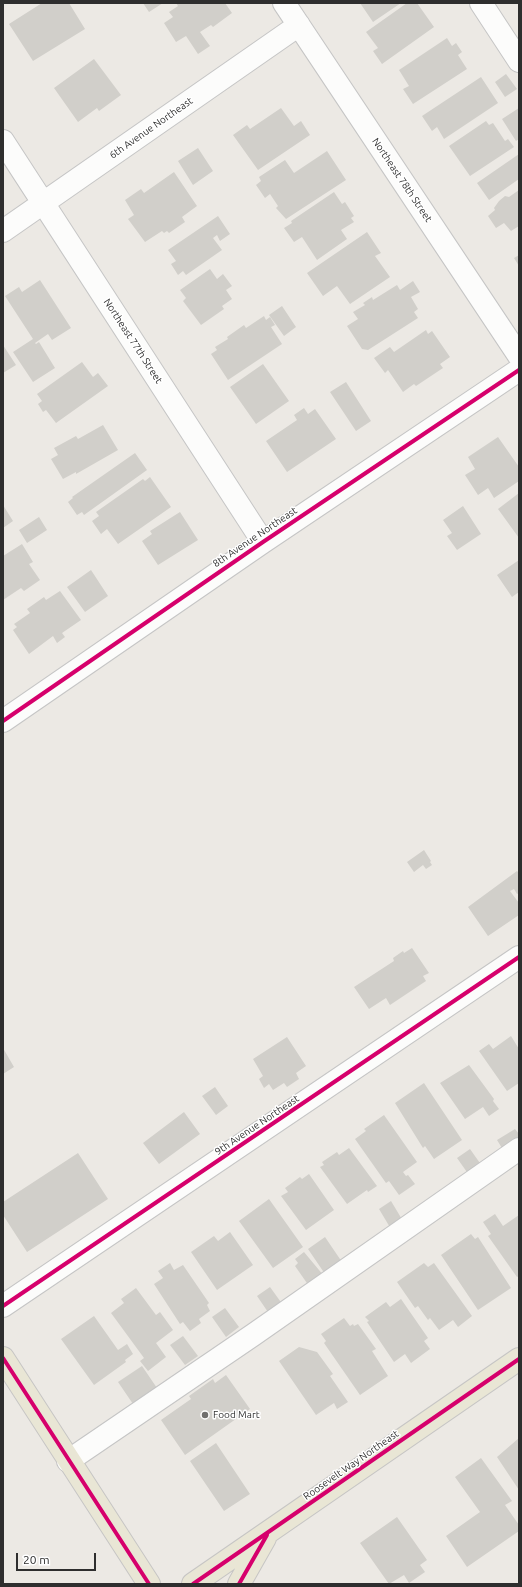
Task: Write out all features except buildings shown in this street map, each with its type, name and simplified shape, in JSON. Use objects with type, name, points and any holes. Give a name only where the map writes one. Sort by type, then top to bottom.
[{"type":"main road","points":[[3,1358],[68,1461],[149,1584]]},
{"type":"main road","name":"Roosevelt Way Northeast","points":[[193,1584],[519,1359]]},
{"type":"main road","points":[[239,1584],[269,1532]]},
{"type":"street","name":"Northeast 78th Street","points":[[284,3],[519,356]]},
{"type":"street","points":[[480,3],[519,61]]},
{"type":"street","name":"6th Avenue Northeast","points":[[3,231],[299,25]]},
{"type":"street","name":"Northeast 77th Street","points":[[3,141],[263,542]]},
{"type":"street","name":"8th Avenue Northeast","points":[[4,719],[263,542],[519,370]]},
{"type":"street","name":"9th Avenue Northeast","points":[[3,1306],[519,957]]},
{"type":"street","points":[[68,1461],[253,1335],[519,1149]]},
{"type":"cycle path","points":[[3,721],[263,542],[519,370]]},
{"type":"cycle path","points":[[3,1306],[519,957]]},
{"type":"cycle path","points":[[3,1358],[149,1584]]},
{"type":"cycle path","points":[[193,1584],[519,1359]]},
{"type":"cycle path","points":[[239,1584],[267,1535]]},
{"type":"place","name":"Food Mart","points":[[205,1415]]}]
